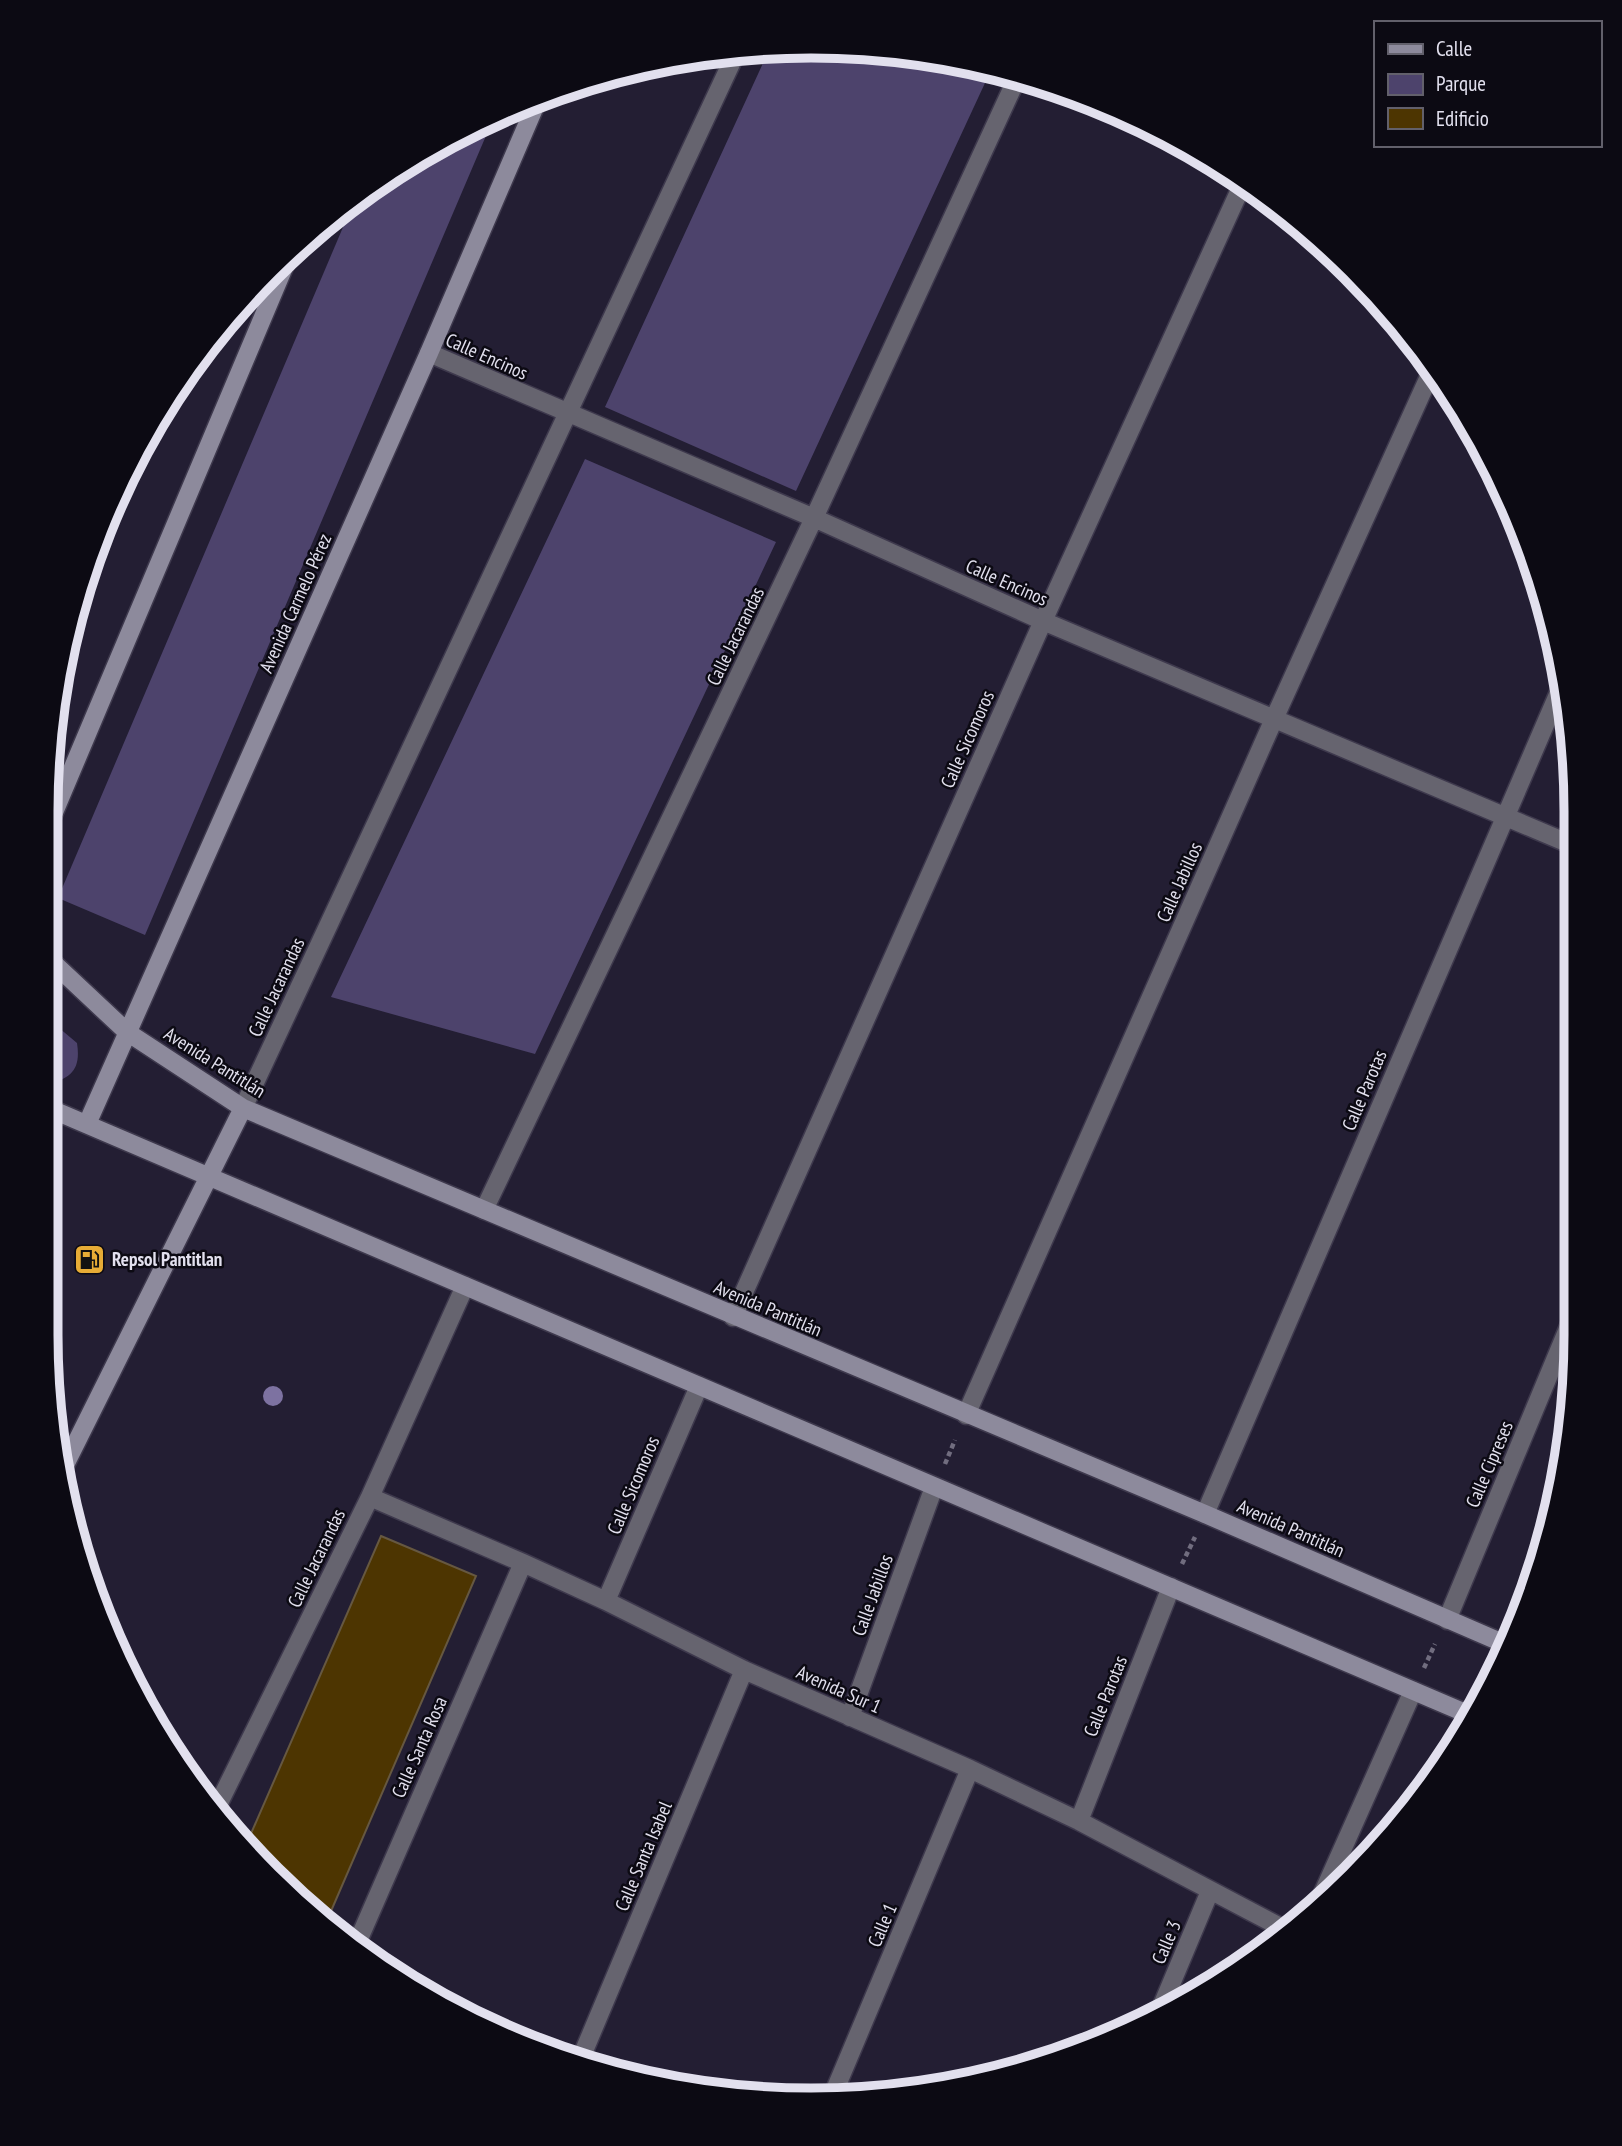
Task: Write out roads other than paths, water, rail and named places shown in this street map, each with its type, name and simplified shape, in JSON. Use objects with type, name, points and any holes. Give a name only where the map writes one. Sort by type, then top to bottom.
[{"type":"main road","name":"Avenida Carmelo Pérez","points":[[87,1124],[429,353],[533,111]]},
{"type":"main road","points":[[58,803],[280,276]]},
{"type":"main road","name":"Avenida Pantitlán","points":[[58,967],[127,1032],[243,1108],[1205,1514],[1499,1641]]},
{"type":"main road","name":"Calle Jacarandas","points":[[68,1459],[243,1108]]},
{"type":"main road","points":[[58,1112],[1463,1712]]},
{"type":"street","name":"Calle Jacarandas","points":[[243,1108],[732,62]]},
{"type":"street","name":"Calle Jacarandas","points":[[484,1210],[814,518],[1014,85]]},
{"type":"street","name":"Calle Sicomoros","points":[[733,1317],[1043,621],[1239,192]]},
{"type":"street","name":"Calle Encinos","points":[[429,353],[814,518],[1043,621],[1564,842]]},
{"type":"street","name":"Calle Jabillos","points":[[966,1415],[1274,719],[1428,380]]},
{"type":"street","name":"Calle Parotas","points":[[1205,1514],[1556,699]]},
{"type":"street","name":"Calle Jacarandas","points":[[219,1801],[370,1497],[465,1286]]},
{"type":"street","name":"Calle Cipreses","points":[[1447,1620],[1564,1339]]},
{"type":"street","name":"Calle Sicomoros","points":[[607,1601],[699,1386]]},
{"type":"street","name":"Calle Jabillos","points":[[850,1717],[934,1487]]},
{"type":"street","name":"Avenida Sur 1","points":[[370,1497],[607,1601],[744,1670],[970,1769],[1079,1821],[1278,1926]]},
{"type":"street","name":"Calle Santa Rosa","points":[[359,1938],[523,1563]]},
{"type":"street","name":"Calle Parotas","points":[[1079,1821],[1171,1587]]},
{"type":"street","name":"Calle Santa Isabel","points":[[583,2053],[744,1670]]},
{"type":"street","points":[[1327,1883],[1413,1691]]},
{"type":"street","name":"Calle 1","points":[[836,2087],[970,1769]]},
{"type":"street","name":"Calle 3","points":[[1164,2000],[1210,1891]]},
{"type":"place","name":"Repsol Pantitlan","points":[[89,1259]]}]
